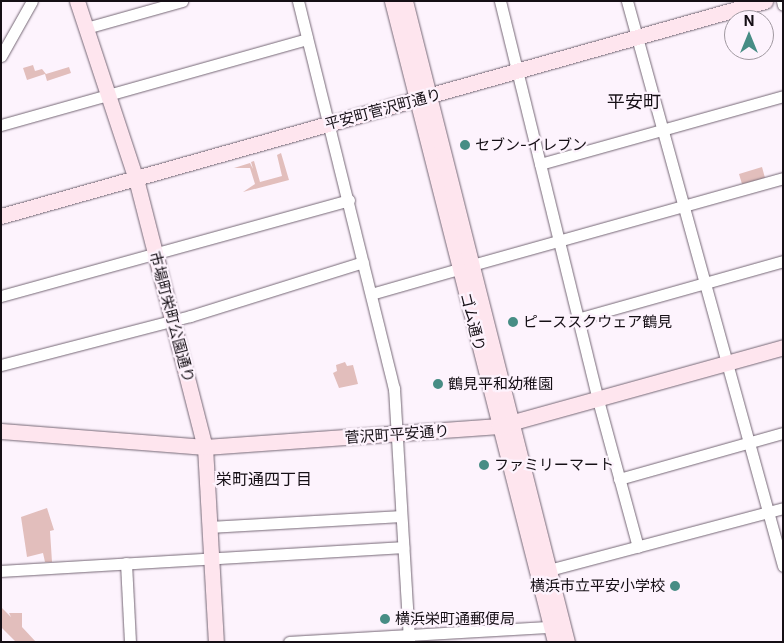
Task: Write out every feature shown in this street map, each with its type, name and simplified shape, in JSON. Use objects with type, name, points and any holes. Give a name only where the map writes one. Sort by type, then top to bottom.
[{"type":"street","points":[[1,56],[32,1]]},
{"type":"street","name":"市場町栄町公園通り","points":[[77,1],[136,179],[205,447],[216,642]]},
{"type":"street","points":[[86,28],[182,1]]},
{"type":"street","points":[[298,1],[349,200],[394,388],[409,639]]},
{"type":"street","name":"ゴム通り","points":[[392,1],[421,98],[466,267],[505,425],[553,635]]},
{"type":"street","name":"ゴム通り","points":[[405,1],[421,98]]},
{"type":"street","points":[[500,1],[577,319],[638,547]]},
{"type":"street","points":[[627,1],[783,566]]},
{"type":"street","name":"平安町菅沢町通り","points":[[1,216],[765,1]]},
{"type":"street","points":[[782,1],[783,5]]},
{"type":"street","points":[[1,125],[308,39]]},
{"type":"street","points":[[540,164],[783,96]]},
{"type":"street","points":[[371,294],[783,178]]},
{"type":"street","points":[[1,296],[349,200]]},
{"type":"street","points":[[577,319],[783,261]]},
{"type":"street","points":[[1,364],[172,321],[363,262]]},
{"type":"street","name":"菅沢町平安通り","points":[[1,432],[205,447],[505,425],[783,348]]},
{"type":"street","name":"ゴム通り","points":[[505,425],[549,570],[567,642]]},
{"type":"street","points":[[619,479],[783,433]]},
{"type":"street","points":[[549,570],[783,508]]},
{"type":"street","points":[[210,527],[402,516]]},
{"type":"street","points":[[1,571],[403,547]]},
{"type":"street","points":[[126,564],[130,642]]},
{"type":"street","points":[[289,642],[553,635]]},
{"type":"shaded area","points":[[33,65],[35,71],[42,69],[46,74],[69,67],[71,73],[47,81],[45,74],[27,80],[23,68]]},
{"type":"shaded area","points":[[281,153],[289,180],[243,192],[255,184],[250,168],[234,168],[250,163],[253,169],[251,162],[254,161],[260,182],[282,176],[277,155]]},
{"type":"shaded area","points":[[762,167],[765,178],[742,184],[739,174]]},
{"type":"shaded area","points":[[345,362],[347,366],[353,365],[358,384],[339,388],[333,373],[337,371],[336,365]]},
{"type":"shaded area","points":[[47,508],[54,530],[50,531],[52,562],[45,562],[43,553],[27,557],[21,517]]},
{"type":"shaded area","points":[[1,607],[11,617],[9,613],[22,613],[22,627],[36,642],[16,642],[1,627]]},
{"type":"place","name":"セブン-イレブン","points":[[465,145]]},
{"type":"place","name":"ピーススクウェア鶴見","points":[[513,322]]},
{"type":"place","name":"鶴見平和幼稚園","points":[[438,384]]},
{"type":"place","name":"ファミリーマート","points":[[484,465]]},
{"type":"place","name":"横浜市立平安小学校","points":[[675,586]]},
{"type":"place","name":"横浜栄町通郵便局","points":[[385,619]]},
{"type":"district","name":"平安町","points":[[634,102]]},
{"type":"district","name":"栄町通四丁目","points":[[264,479]]}]
